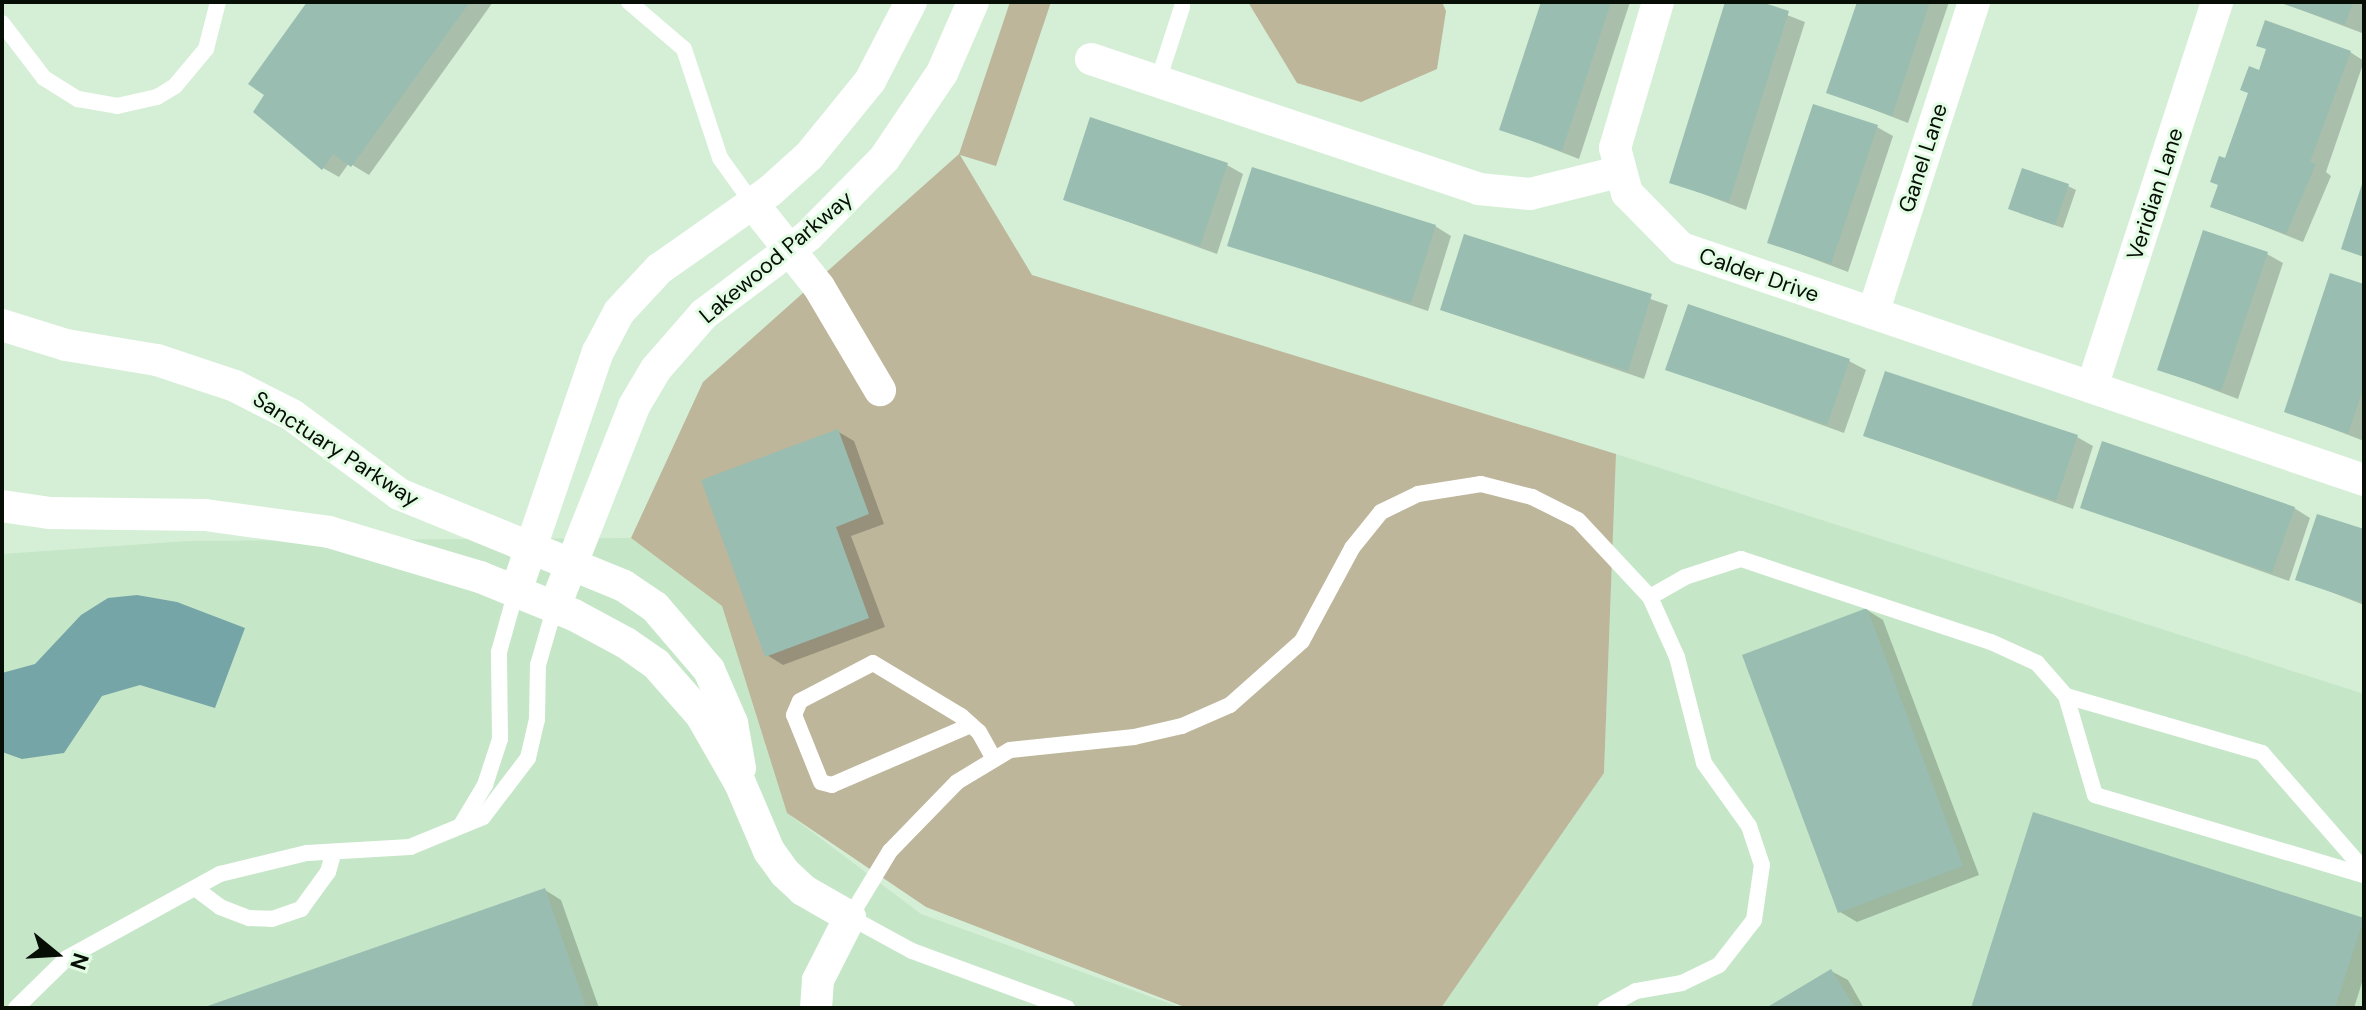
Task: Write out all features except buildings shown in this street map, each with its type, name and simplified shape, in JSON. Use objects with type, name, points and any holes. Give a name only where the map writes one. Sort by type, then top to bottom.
[{"type":"street","points":[[516,591],[528,545],[598,352],[619,312],[659,269],[753,204],[840,121],[870,81],[911,2]]},
{"type":"street","name":"Lakewood Parkway","points":[[555,606],[634,406],[650,378],[704,314],[790,249],[849,199],[884,159],[936,83],[973,2]]},
{"type":"street","points":[[1091,59],[1479,189],[1530,194],[1618,172],[1619,124],[1658,2]]},
{"type":"street","name":"Ganel Lane","points":[[1873,313],[1974,2]]},
{"type":"street","name":"Veridian Lane","points":[[2092,387],[2217,2]]},
{"type":"street","name":"Calder Drive","points":[[1618,172],[1627,193],[1681,248],[2364,480]]},
{"type":"street","points":[[753,204],[819,287],[880,390]]},
{"type":"street","name":"Sanctuary Parkway","points":[[2,325],[66,345],[157,360],[235,386],[292,415],[399,494],[571,562],[655,607],[692,646],[721,693],[732,723],[740,783]]},
{"type":"street","points":[[2,506],[50,513],[205,515],[286,523],[384,546],[555,606],[656,664],[701,715],[740,783],[769,851],[785,873],[803,890],[850,917],[818,980],[816,1008]]},
{"type":"lane","points":[[2,23],[44,78],[78,99],[117,106],[157,97],[175,86],[206,49],[218,2]]},
{"type":"lane","points":[[629,2],[684,49],[720,158],[753,204]]},
{"type":"lane","points":[[1158,81],[1182,7]]},
{"type":"lane","points":[[1067,1008],[912,951],[850,917],[912,825],[957,782],[1010,750],[1158,732],[1230,705],[1302,641],[1352,548],[1373,520],[1398,501],[1439,488],[1481,484],[1555,506],[1578,520],[1650,597],[1677,657],[1704,763],[1757,846],[1761,885],[1754,920],[1719,965],[1682,983],[1636,991],[1605,1008]]},
{"type":"lane","points":[[1650,597],[1685,577],[1741,559],[1991,642],[2037,663],[2066,696],[2095,795],[2364,873]]},
{"type":"lane","points":[[461,825],[485,785],[500,739],[499,652],[516,591]]},
{"type":"lane","points":[[16,1008],[67,958],[220,874],[307,853],[333,854],[410,847],[483,817],[499,801],[528,758],[536,730],[538,665],[555,606]]},
{"type":"lane","points":[[971,725],[832,785],[821,782],[794,715],[800,701],[873,663],[971,725],[994,759]]},
{"type":"lane","points":[[2066,696],[2262,753],[2364,873]]},
{"type":"lane","points":[[195,888],[220,907],[249,918],[272,919],[301,909],[328,872],[333,854]]},
{"type":"shaded area","points":[[1010,2],[1051,2],[996,166],[960,155],[1032,275],[1616,454],[1604,773],[1441,1008],[1187,1008],[926,907],[787,813],[722,606],[631,538],[703,382],[959,154]]},
{"type":"shaded area","points":[[1248,2],[1442,2],[1446,11],[1437,69],[1361,102],[1297,83]]},
{"type":"shaded area","points":[[1616,454],[2364,694],[2364,1008],[1441,1008],[1604,773]]},
{"type":"shaded area","points":[[631,538],[722,606],[787,813],[921,914],[1182,1008],[2,1008],[2,554],[188,541]]},
{"type":"water","points":[[137,595],[177,602],[245,628],[215,708],[140,685],[102,696],[64,753],[22,759],[2,752],[2,673],[35,664],[81,615],[108,598]]}]
